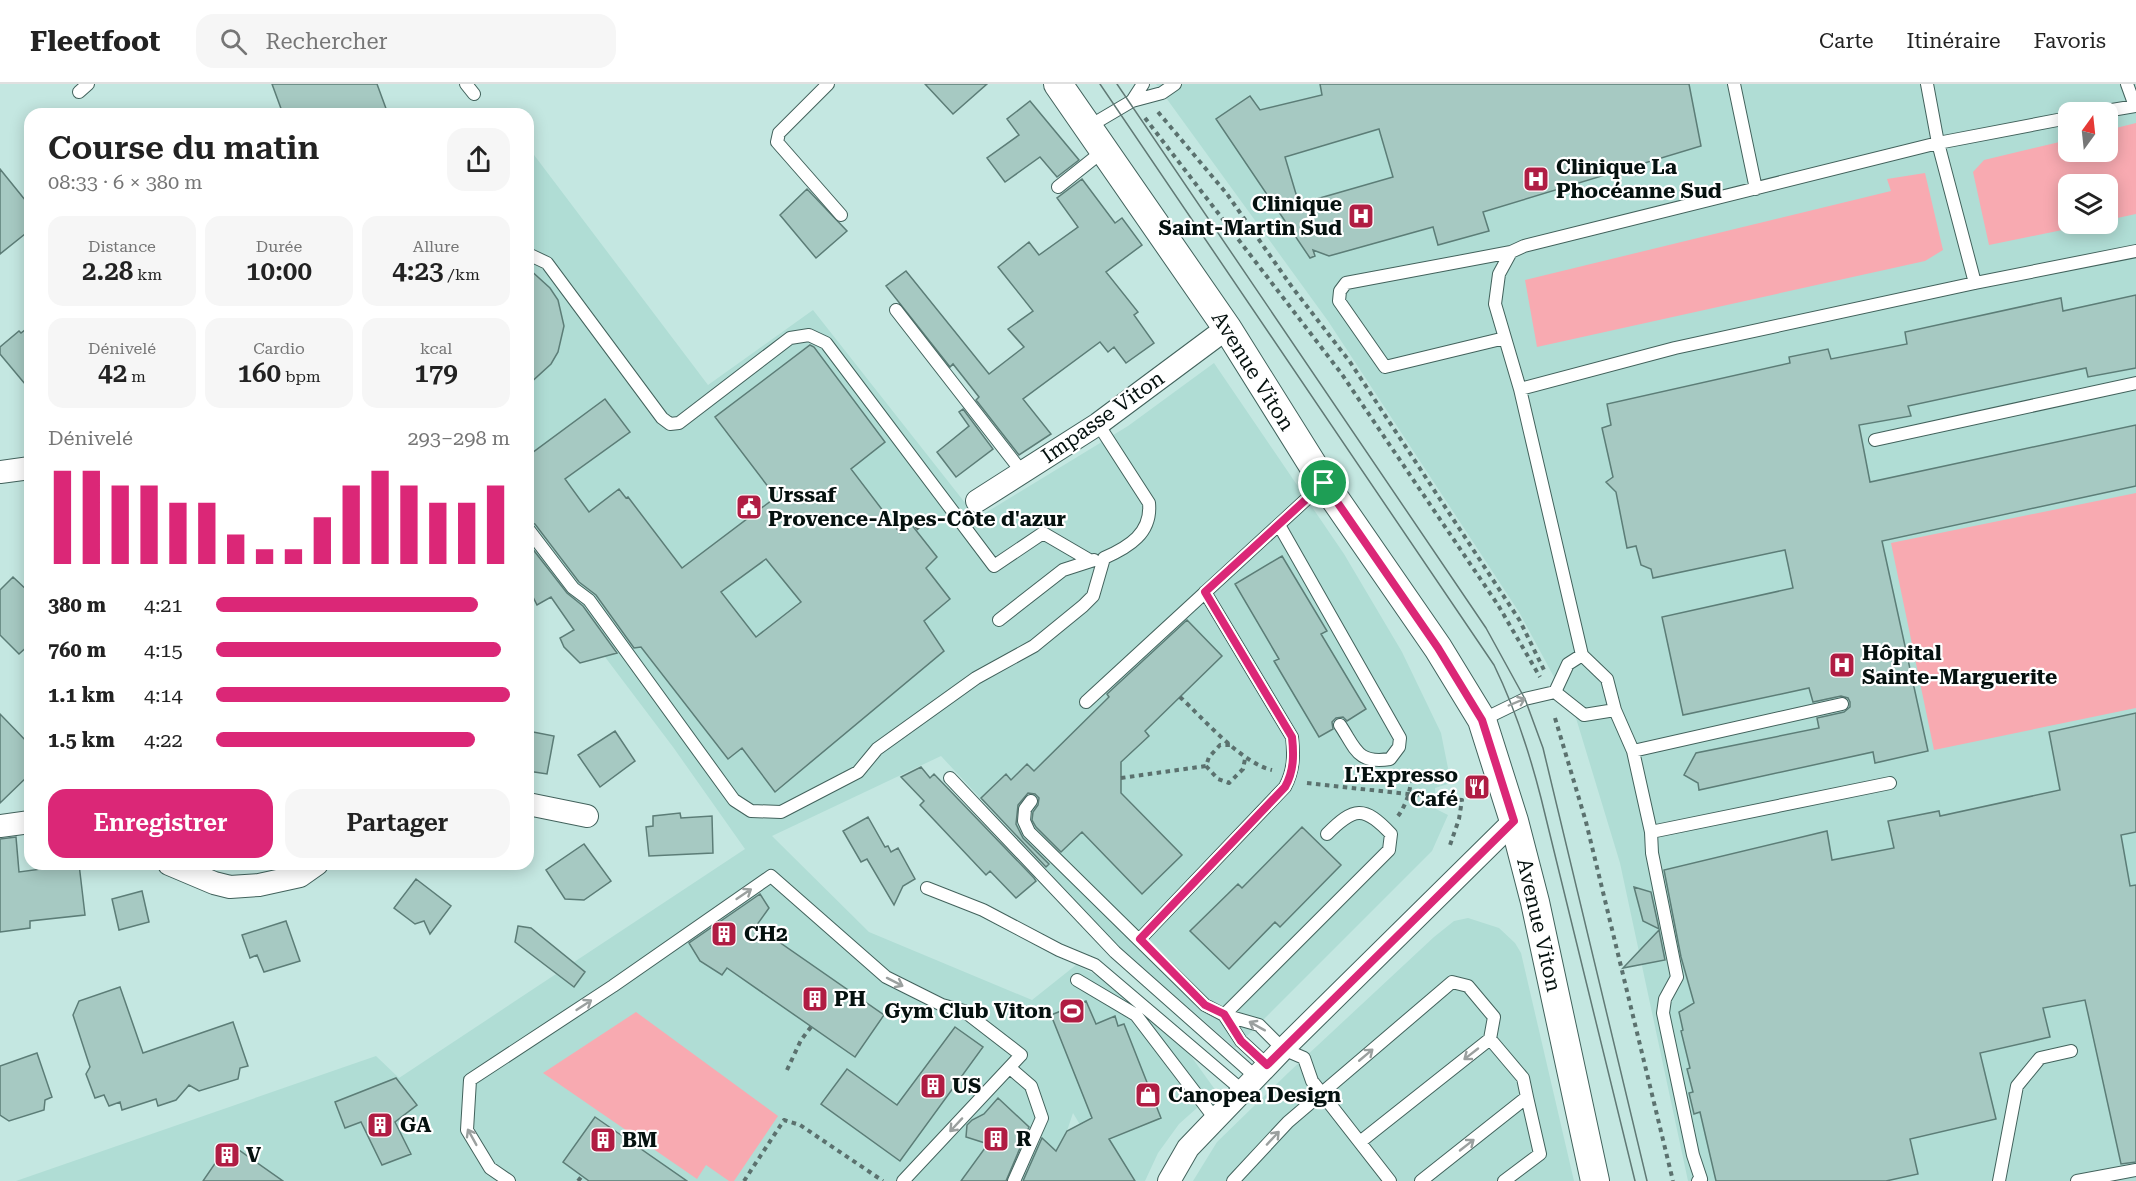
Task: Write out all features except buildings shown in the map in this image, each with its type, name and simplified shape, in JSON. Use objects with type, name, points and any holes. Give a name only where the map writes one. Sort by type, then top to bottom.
[{"type":"street","name":"Avenue Viton","points":[[1058,84],[1227,328],[1324,483],[1438,648],[1482,720],[1514,821],[1596,1179]]},
{"type":"street","name":"Impasse Viton","points":[[977,501],[1098,424],[1227,328]]},
{"type":"street","points":[[0,472],[24,469]]},
{"type":"street","points":[[534,805],[586,816]]},
{"type":"street","points":[[1169,1181],[1188,1148],[1255,1078],[1514,821]]},
{"type":"street","points":[[0,826],[24,823]]},
{"type":"street","points":[[182,870],[214,884],[230,887],[259,885],[300,876],[308,870]]},
{"type":"lane","points":[[828,84],[779,133],[777,142],[841,215]]},
{"type":"lane","points":[[1087,128],[1132,100],[1143,84]]},
{"type":"lane","points":[[1132,100],[1162,93],[1175,84]]},
{"type":"lane","points":[[1734,84],[1756,189]]},
{"type":"lane","points":[[1927,84],[1938,143],[1975,283]]},
{"type":"lane","points":[[2118,109],[2135,106],[2127,84]]},
{"type":"lane","points":[[1506,338],[1385,367],[1339,301],[1340,291],[1346,283],[1511,252],[1524,246],[1938,143],[2058,120]]},
{"type":"lane","points":[[1058,188],[1103,151]]},
{"type":"lane","points":[[1520,389],[1675,348],[1975,283],[2136,251]]},
{"type":"lane","points":[[1511,252],[1499,274],[1495,304],[1520,389],[1582,655],[1607,679],[1615,710],[1633,751],[1652,832],[1652,853],[1677,977],[1665,999],[1663,1013],[1693,1155],[1701,1180]]},
{"type":"lane","points":[[534,257],[547,263],[662,418],[670,424],[679,423],[790,339],[809,335],[825,344],[994,566],[1043,533],[1097,560]]},
{"type":"lane","points":[[896,310],[1022,472]]},
{"type":"lane","points":[[1875,440],[2136,383]]},
{"type":"lane","points":[[999,620],[1063,570],[1120,551],[1147,529],[1151,515],[1149,502],[1098,424]]},
{"type":"lane","points":[[1086,702],[1324,483]]},
{"type":"lane","points":[[1279,525],[1400,738],[1399,747],[1390,759],[1375,761],[1365,759],[1340,725]]},
{"type":"lane","points":[[534,537],[573,588],[589,600],[734,800],[751,811],[767,813],[781,812],[858,772],[877,749],[976,678],[1034,646],[1094,596],[1097,560]]},
{"type":"lane","points":[[1140,939],[1285,787],[1290,776],[1294,755],[1292,737],[1205,592]]},
{"type":"lane","points":[[1482,720],[1519,701],[1552,692],[1568,664],[1582,655]]},
{"type":"lane","points":[[1552,692],[1584,715],[1615,710]]},
{"type":"lane","points":[[1633,751],[1842,704]]},
{"type":"lane","points":[[950,778],[1115,952],[1255,1078]]},
{"type":"lane","points":[[1652,832],[1890,783]]},
{"type":"lane","points":[[1031,801],[1025,809],[1024,821],[1029,832],[1055,861],[1140,939],[1205,1005],[1224,1014],[1259,1025],[1283,1049],[1304,1058],[1312,1081],[1390,1181]]},
{"type":"lane","points":[[1224,1014],[1389,850],[1391,834],[1377,819],[1360,812],[1346,816],[1327,834]]},
{"type":"lane","points":[[509,1181],[490,1168],[467,1130],[470,1080],[614,986],[771,876],[886,977],[942,1005],[964,1011],[1021,1055],[903,1181]]},
{"type":"lane","points":[[927,888],[983,910],[1059,950],[1095,965],[1255,1078]]},
{"type":"lane","points":[[1077,980],[1136,1015],[1215,1120]]},
{"type":"lane","points":[[1233,1181],[1288,1122],[1452,982],[1467,986],[1494,1017],[1490,1040],[1360,1142]]},
{"type":"lane","points":[[1224,1014],[1241,1041],[1255,1078]]},
{"type":"lane","points":[[1490,1040],[1523,1078],[1540,1154],[1504,1181]]},
{"type":"lane","points":[[1999,1181],[2017,1086],[2040,1059],[2070,1051]]},
{"type":"lane","points":[[1010,1068],[1031,1086],[1042,1118],[1014,1181]]},
{"type":"lane","points":[[1421,1181],[1527,1097]]},
{"type":"lane","points":[[2077,1181],[2136,1170]]},
{"type":"path","points":[[1147,98],[1227,194],[1292,287],[1350,362],[1520,621],[1552,692],[1673,1181]]},
{"type":"path","points":[[1132,100],[1341,373],[1498,605],[1552,692]]},
{"type":"path","points":[[1206,766],[1209,757],[1220,745],[1232,745]]},
{"type":"path","points":[[1388,831],[1404,808],[1411,773],[1399,747]]},
{"type":"path","points":[[1206,766],[1218,779],[1229,783],[1243,769],[1245,759]]},
{"type":"path","points":[[1121,778],[1206,766]]},
{"type":"path","points":[[1422,796],[1462,800],[1460,819],[1452,845],[1436,864],[1449,885]]},
{"type":"path","points":[[787,1070],[801,1040],[811,1027]]},
{"type":"path","points":[[744,1181],[784,1120],[800,1125],[883,1181]]},
{"type":"path","points":[[578,1181],[582,1176]]},
{"type":"shaded area","name":"Hôpital Sainte-Marguerite","points":[[1156,84],[2136,84],[2136,1181],[1688,1181],[1620,863],[1576,718],[1519,612],[1328,321]]},
{"type":"shaded area","points":[[2136,123],[2136,214],[2118,218],[2118,174],[2058,174],[2058,231],[1989,245],[1973,172],[1984,160],[2058,142],[2058,162],[2118,162],[2118,128]]},
{"type":"shaded area","points":[[534,155],[708,385],[813,310],[977,518],[1128,426],[1214,363],[1344,554],[1402,652],[1441,733],[1451,783],[1435,788],[1436,809],[1448,815],[1432,851],[1235,1048],[1118,946],[941,756],[772,836],[869,932],[1032,1000],[1076,965],[1104,979],[1188,1052],[1216,1091],[1179,1124],[1158,1153],[1145,1181],[1114,1181],[1073,1113],[1067,1131],[1041,1181],[16,1181],[376,1056],[399,1078],[745,849],[673,747],[534,563]]},
{"type":"shaded area","points":[[1925,173],[1943,250],[1925,261],[1537,347],[1525,280],[1891,191],[1887,179]]},
{"type":"shaded area","points":[[2136,493],[2136,708],[1934,750],[1891,543]]},
{"type":"shaded area","points":[[1468,918],[1499,928],[1515,943],[1521,953],[1574,1181],[1193,1181],[1217,1142],[1288,1073],[1434,937],[1454,921]]},
{"type":"shaded area","points":[[636,1012],[778,1116],[734,1181],[729,1181],[706,1165],[697,1179],[543,1073]]},
{"type":"tram line","points":[[1100,84],[1494,665],[1502,681],[1536,781],[1635,1181]]},
{"type":"tram line","points":[[1117,84],[1486,628],[1525,699],[1543,748],[1647,1181]]},
{"type":"place","name":"Clinique La Phocéanne Sud","points":[[1536,179]]},
{"type":"place","name":"Clinique Saint-Martin Sud","points":[[1361,216]]},
{"type":"place","name":"Urssaf Provence-Alpes-Côte d'azur","points":[[749,507]]},
{"type":"place","name":"Hôpital Sainte-Marguerite","points":[[1842,665]]},
{"type":"place","name":"L'Expresso Café","points":[[1477,787]]},
{"type":"place","name":"CH2","points":[[724,934]]},
{"type":"place","name":"PH","points":[[815,999]]},
{"type":"place","name":"Gym Club Viton","points":[[1072,1011]]},
{"type":"place","name":"US","points":[[933,1086]]},
{"type":"place","name":"Canopea Design","points":[[1148,1095]]},
{"type":"place","name":"GA","points":[[380,1125]]},
{"type":"place","name":"R","points":[[996,1139]]},
{"type":"place","name":"BM","points":[[603,1140]]},
{"type":"place","name":"V","points":[[227,1155]]},
{"type":"route","points":[[1324,483],[1438,648],[1482,720],[1514,821],[1267,1065],[1241,1041],[1224,1014],[1205,1005],[1140,939],[1285,787],[1290,776],[1294,755],[1292,737],[1205,592],[1324,483]]}]
